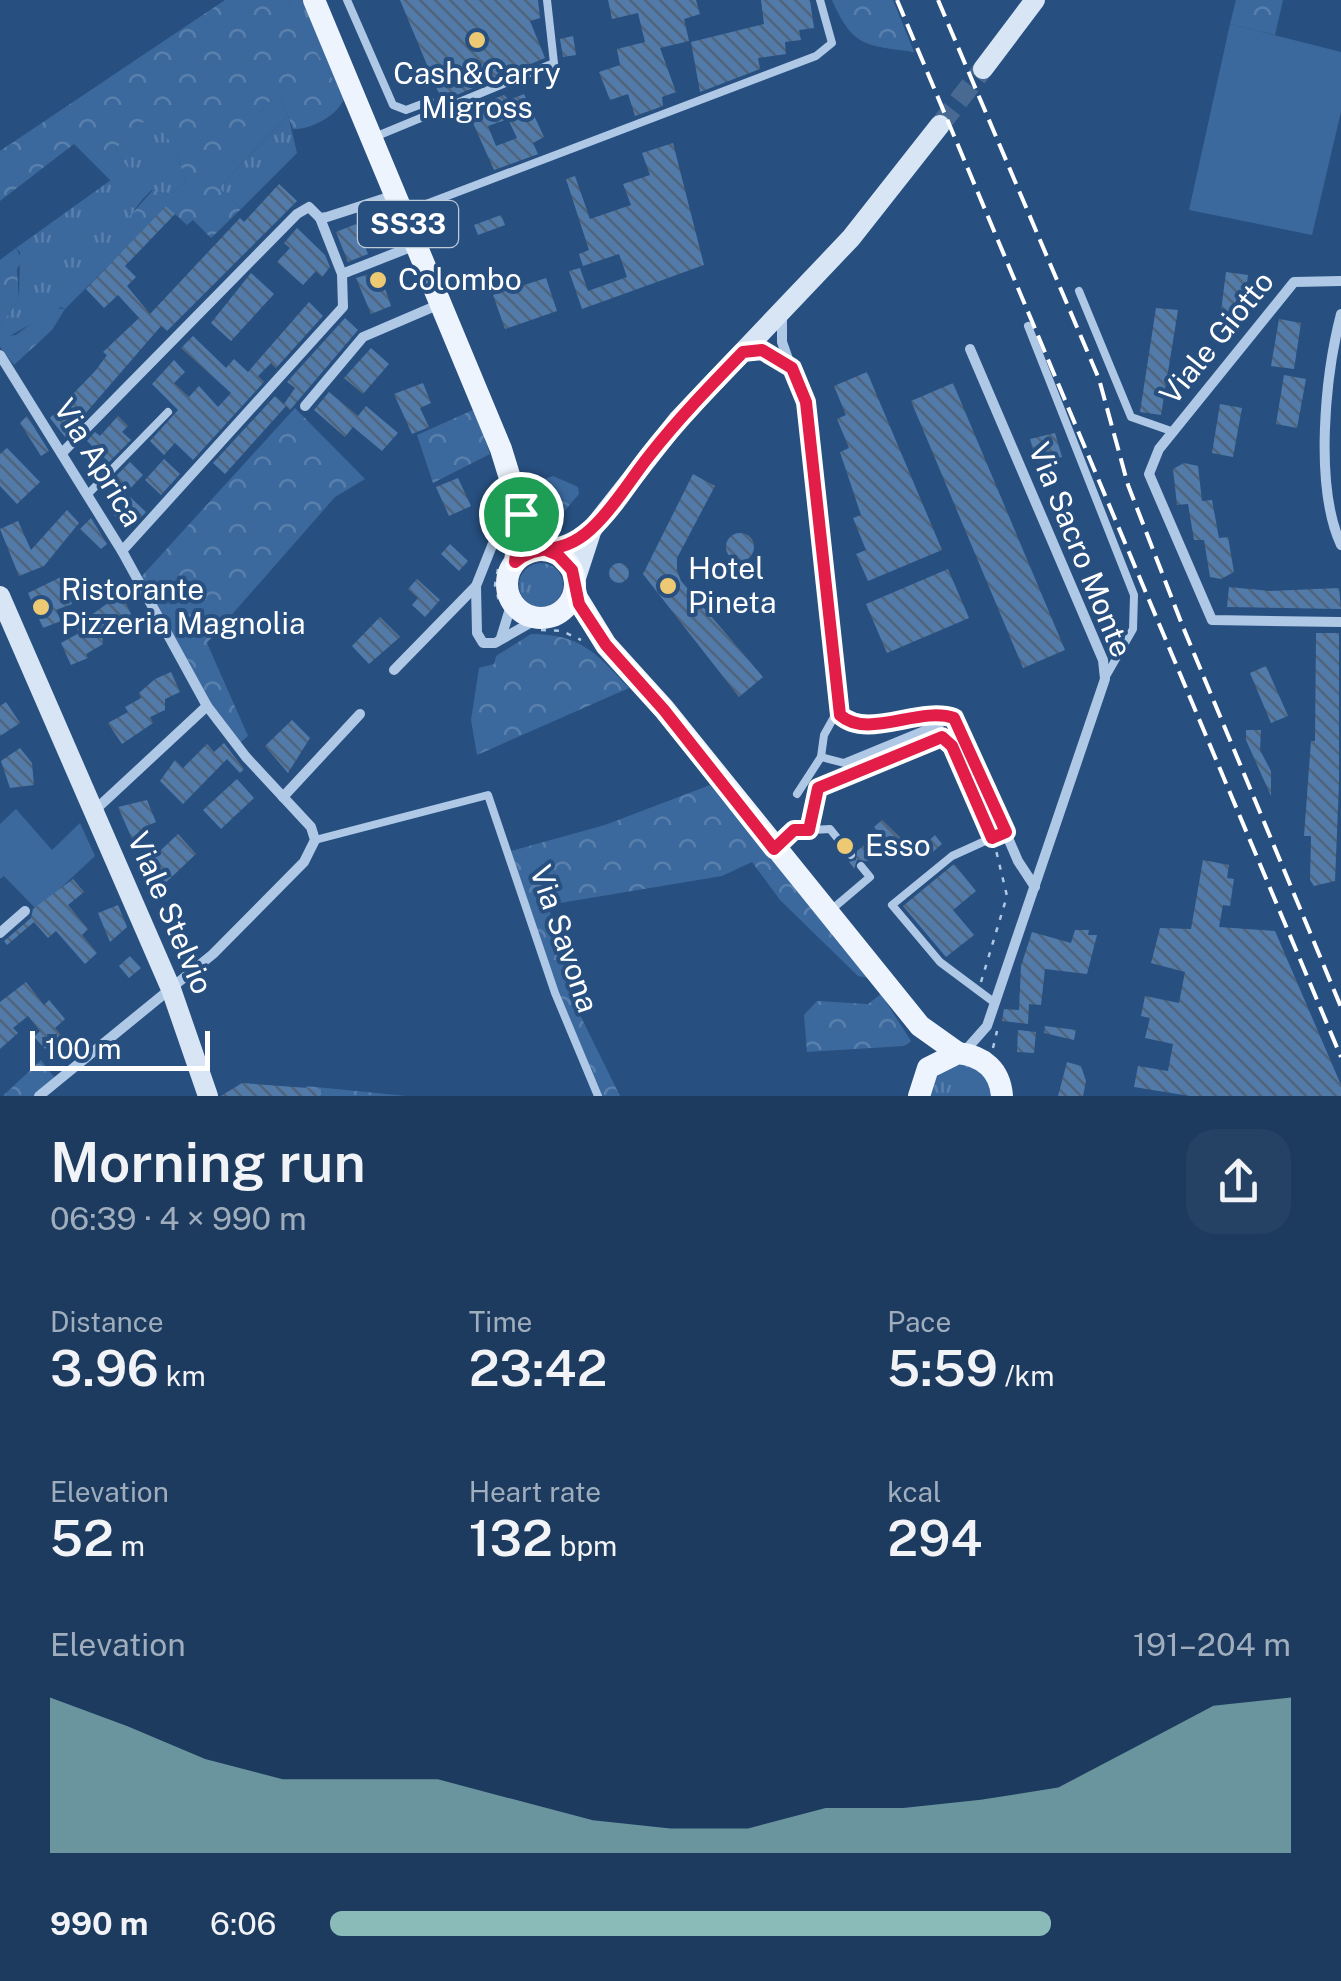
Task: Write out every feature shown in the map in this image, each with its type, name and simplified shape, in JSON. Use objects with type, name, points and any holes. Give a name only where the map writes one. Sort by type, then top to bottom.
[{"type":"main road","name":"SS33","points":[[314,0],[501,449],[513,514],[515,562]]},
{"type":"main road","name":"SS33","points":[[513,514],[549,551]]},
{"type":"main road","points":[[597,645],[566,562],[549,551],[529,552],[515,562],[507,578],[512,602],[520,612],[539,622],[577,628],[654,698],[920,1026],[961,1053],[989,1064],[998,1076],[1002,1096]]},
{"type":"main road","points":[[539,622],[564,610],[575,587]]},
{"type":"main road","points":[[919,1096],[928,1068],[920,1026]]},
{"type":"main road","points":[[928,1068],[961,1053]]},
{"type":"street","points":[[983,69],[1035,0]]},
{"type":"street","points":[[549,551],[569,546],[593,528],[678,420],[851,238],[940,125]]},
{"type":"street","points":[[320,218],[399,204]]},
{"type":"street","points":[[63,452],[297,214],[309,207],[320,218],[342,274],[343,307],[122,552]]},
{"type":"street","points":[[342,274],[416,245]]},
{"type":"street","name":"Viale Giotto","points":[[1341,280],[1294,282],[1150,464],[1151,484],[1212,620],[1341,622]]},
{"type":"street","points":[[305,406],[364,337],[441,304]]},
{"type":"street","points":[[783,310],[779,330],[808,416],[838,710],[853,724],[934,715],[954,718],[1036,887]]},
{"type":"street","points":[[1341,314],[1329,373],[1326,452],[1330,510],[1341,544]]},
{"type":"street","name":"Via Sacro Monte","points":[[961,1053],[987,1026],[996,1003],[1105,679],[1103,660],[970,349]]},
{"type":"street","points":[[743,352],[762,350],[792,368]]},
{"type":"street","name":"Via Aprica","points":[[2,359],[88,494],[207,706],[311,828],[316,840]]},
{"type":"street","points":[[394,670],[476,586],[513,514]]},
{"type":"street","points":[[575,587],[593,528]]},
{"type":"street","points":[[476,586],[479,640],[489,644],[539,622]]},
{"type":"street","name":"Viale Stelvio","points":[[0,596],[172,989],[208,1096]]},
{"type":"street","points":[[501,638],[512,602]]},
{"type":"street","name":"Viale Stelvio","points":[[94,811],[207,706]]},
{"type":"street","points":[[283,797],[360,714]]},
{"type":"street","points":[[38,1096],[172,989],[304,862],[316,840]]},
{"type":"street","points":[[0,933],[25,911]]},
{"type":"street","name":"Via Sacro Monte","points":[[987,1026],[989,1064]]},
{"type":"lane","points":[[347,0],[393,105],[406,110],[430,100]]},
{"type":"lane","points":[[372,138],[554,64],[547,0]]},
{"type":"lane","points":[[399,204],[816,56],[832,43],[820,0]]},
{"type":"lane","points":[[1078,291],[1131,417],[1174,432]]},
{"type":"lane","points":[[1028,326],[1134,596],[1133,630],[1105,679]]},
{"type":"lane","points":[[88,494],[168,412]]},
{"type":"lane","points":[[797,794],[820,758],[824,735],[838,710]]},
{"type":"lane","points":[[820,758],[844,763],[954,718]]},
{"type":"lane","name":"Via Savona","points":[[316,840],[488,794],[554,993],[598,1096]]},
{"type":"lane","points":[[774,849],[794,830],[830,829],[852,855]]},
{"type":"lane","points":[[996,1003],[940,962],[892,905],[952,856],[1006,832]]},
{"type":"lane","points":[[828,912],[870,877],[860,866]]},
{"type":"path","points":[[539,622],[597,645]]},
{"type":"path","points":[[809,830],[818,788],[942,737],[952,746],[992,838],[1007,896],[978,993]]},
{"type":"green space","points":[[225,0],[287,0],[343,101],[322,121],[293,129],[281,98],[273,98],[202,171],[241,209],[211,238],[193,220],[187,225],[166,206],[132,242],[124,233],[129,217],[153,190],[170,195],[186,181],[167,138],[144,122],[135,126],[126,143],[115,147],[128,168],[123,184],[110,180],[74,144],[0,201],[0,151]]},
{"type":"green space","points":[[287,0],[304,0],[347,100],[343,101]]},
{"type":"green space","points":[[832,0],[893,0],[914,52],[872,45],[855,36]]},
{"type":"green space","points":[[1236,0],[1283,0],[1275,35],[1230,24]]},
{"type":"green space","points":[[1230,24],[1341,52],[1341,112],[1312,235],[1189,210]]},
{"type":"green space","points":[[273,98],[281,98],[288,115],[219,188],[201,171]]},
{"type":"green space","points":[[288,115],[297,153],[241,209],[219,188]]},
{"type":"green space","points":[[144,122],[167,137],[186,181],[170,195],[152,190],[143,199],[124,233],[132,242],[65,309],[61,307],[8,337],[0,325],[19,300],[20,252],[16,248],[111,180],[124,162],[115,147],[125,143],[135,126]]},
{"type":"green space","points":[[16,248],[22,260],[17,269],[19,300],[0,325],[0,260]]},
{"type":"green space","points":[[52,308],[65,309],[52,330],[14,365],[0,347],[0,325],[8,336],[16,335]]},
{"type":"green space","points":[[295,408],[365,479],[335,497],[207,643],[248,736],[240,743],[208,700],[141,577]]},
{"type":"green space","points":[[475,409],[490,454],[433,483],[417,435]]},
{"type":"green space","points":[[553,476],[578,487],[579,494],[555,522],[545,527],[537,510],[545,479]]},
{"type":"green space","points":[[541,563],[557,569],[563,585],[557,601],[541,607],[525,601],[519,585],[525,569]]},
{"type":"green space","points":[[531,634],[563,638],[586,648],[629,688],[477,755],[471,720],[479,668],[494,664],[496,656]]},
{"type":"green space","points":[[710,785],[869,978],[858,976],[780,900],[752,862],[722,876],[548,905],[581,1017],[620,1096],[602,1096],[567,1019],[511,851],[605,825]]},
{"type":"green space","points":[[16,809],[52,850],[80,823],[95,856],[37,910],[4,876],[0,879],[0,824]]},
{"type":"green space","points":[[881,994],[911,1041],[904,1046],[807,1052],[804,1015],[817,1001],[868,1004]]},
{"type":"green space","points":[[957,1059],[983,1067],[996,1096],[926,1096],[927,1085]]},
{"type":"green space","points":[[41,1060],[57,1081],[39,1096],[3,1096]]},
{"type":"green space","points":[[306,1086],[406,1096],[305,1096]]},
{"type":"building","name":"Cash&Carry Migross","points":[[400,0],[538,0],[540,18],[530,21],[545,58],[442,101]]},
{"type":"building","points":[[608,0],[696,0],[700,14],[684,19],[689,41],[660,48],[676,92],[662,97],[663,106],[635,116],[628,94],[610,100],[599,72],[620,65],[617,49],[645,42],[638,13],[612,19]]},
{"type":"building","points":[[761,0],[810,0],[814,28],[799,30],[801,40],[785,42],[786,54],[758,58],[760,69],[700,92],[691,42],[764,24]]},
{"type":"building","points":[[573,36],[576,55],[563,57],[560,39]]},
{"type":"building","points":[[524,94],[544,137],[533,143],[538,154],[494,170],[469,114],[493,105],[491,100],[504,95],[509,100]],"holes":[[[508,119],[517,138],[496,146],[488,126]]]},
{"type":"building","points":[[673,143],[704,265],[582,309],[569,271],[580,268],[588,291],[627,277],[619,254],[583,266],[579,254],[589,250],[566,179],[575,176],[590,219],[631,205],[623,184],[650,175],[642,153]]},
{"type":"building","points":[[279,184],[297,201],[167,331],[161,326],[65,437],[50,418],[96,370],[107,355],[103,352],[139,318],[118,295],[104,308],[86,289],[166,206],[175,214],[125,266],[136,277],[127,286],[150,314],[240,218],[244,222]]},
{"type":"building","points":[[501,215],[505,225],[478,235],[474,225]]},
{"type":"building","points":[[356,224],[368,254],[348,262],[336,232]]},
{"type":"building","points":[[297,228],[325,255],[330,267],[322,277],[316,271],[303,285],[277,262],[290,248],[284,243]]},
{"type":"building","points":[[379,271],[391,306],[371,314],[356,278]]},
{"type":"building","points":[[1226,272],[1248,275],[1242,322],[1220,319]]},
{"type":"building","points":[[251,273],[274,294],[231,341],[211,323]]},
{"type":"building","points":[[546,278],[557,311],[505,329],[493,295]]},
{"type":"building","points":[[309,302],[323,316],[276,368],[271,363],[258,376],[264,382],[193,460],[175,443],[164,455],[150,441],[178,410],[152,384],[174,360],[185,372],[174,383],[189,397],[199,386],[218,407],[231,393],[181,348],[193,336],[226,368],[234,359],[248,372]]},
{"type":"building","points":[[1156,308],[1178,310],[1161,415],[1140,412]]},
{"type":"building","points":[[345,318],[358,330],[290,410],[286,406],[225,474],[213,463],[275,396],[284,404],[295,388],[287,382]]},
{"type":"building","points":[[1279,319],[1301,323],[1294,369],[1271,366]]},
{"type":"building","points":[[371,348],[389,364],[363,394],[344,378]]},
{"type":"building","points":[[867,372],[942,550],[868,581],[856,554],[866,550],[853,518],[861,515],[840,452],[849,448],[837,419],[846,415],[834,386]]},
{"type":"building","points":[[1284,375],[1306,379],[1297,428],[1276,424]]},
{"type":"building","points":[[423,383],[431,403],[420,408],[429,427],[412,434],[394,394]]},
{"type":"building","points":[[953,383],[1065,650],[1023,668],[911,401]]},
{"type":"building","points":[[329,392],[358,416],[366,406],[398,433],[382,451],[353,427],[345,437],[314,410]]},
{"type":"building","points":[[1220,404],[1242,408],[1233,457],[1212,453]]},
{"type":"building","points":[[27,416],[49,451],[41,456],[20,423]]},
{"type":"building","points":[[118,416],[128,426],[122,432],[131,440],[109,462],[87,441],[95,432],[100,436]]},
{"type":"building","points":[[1055,433],[1062,457],[1037,463],[1030,439]]},
{"type":"building","points":[[7,448],[40,482],[17,504],[0,486],[0,454]]},
{"type":"building","points":[[164,459],[180,474],[161,495],[145,480]]},
{"type":"building","points":[[130,462],[143,475],[124,495],[110,482]]},
{"type":"building","points":[[1184,463],[1198,466],[1202,501],[1212,500],[1219,538],[1228,537],[1234,572],[1221,579],[1210,577],[1204,540],[1194,540],[1188,504],[1177,505],[1173,469]]},
{"type":"building","name":"Hotel Pineta","points":[[693,474],[715,486],[677,558],[677,570],[681,581],[763,677],[739,697],[643,574]]},
{"type":"building","points":[[458,478],[471,506],[449,516],[436,487]]},
{"type":"building","points":[[130,497],[146,512],[130,529],[114,515]]},
{"type":"building","points":[[67,510],[79,523],[44,566],[19,576],[0,529],[18,521],[31,550]]},
{"type":"building","points":[[91,518],[107,544],[101,549],[80,529]]},
{"type":"building","name":"Hotel Pineta","points":[[740,533],[750,537],[754,547],[750,557],[740,561],[730,557],[726,547],[730,537]]},
{"type":"building","points":[[450,544],[468,561],[459,571],[441,554]]},
{"type":"building","name":"Hotel Pineta","points":[[615,563],[623,563],[629,573],[623,583],[615,583],[609,577],[609,569]]},
{"type":"building","points":[[948,569],[969,618],[887,653],[866,604]]},
{"type":"building","points":[[61,577],[72,604],[56,610],[61,621],[43,628],[28,593]]},
{"type":"building","points":[[417,579],[440,600],[425,617],[412,605],[418,598],[408,589]]},
{"type":"building","points":[[1229,587],[1270,591],[1339,588],[1341,609],[1227,607]]},
{"type":"building","points":[[120,591],[131,614],[102,634],[103,644],[86,654],[88,658],[71,665],[61,643],[79,633],[76,626],[108,603],[106,597]]},
{"type":"building","points":[[380,617],[400,637],[369,664],[352,646]]},
{"type":"building","points":[[1316,633],[1339,633],[1339,783],[1335,881],[1314,886],[1310,880],[1311,836],[1304,836],[1311,741],[1315,741]]},
{"type":"building","points":[[1266,666],[1288,716],[1271,723],[1250,673]]},
{"type":"building","points":[[171,672],[180,692],[165,699],[165,710],[150,717],[153,723],[122,744],[108,723],[128,712],[125,707],[141,698],[139,693],[155,679]]},
{"type":"building","points":[[6,702],[20,723],[0,736],[0,706]]},
{"type":"building","points":[[292,720],[310,738],[288,773],[265,746]]},
{"type":"building","points":[[1246,730],[1261,730],[1260,750],[1271,771],[1271,796],[1246,740]]},
{"type":"building","points":[[224,743],[244,769],[240,773],[227,759],[183,804],[160,781],[175,760],[183,768],[207,744],[214,752]]},
{"type":"building","points":[[20,748],[32,763],[34,785],[10,788],[1,761]]},
{"type":"building","points":[[237,779],[254,798],[221,829],[203,810]]},
{"type":"building","points":[[147,800],[156,822],[142,828],[145,836],[133,841],[118,807]]},
{"type":"building","points":[[882,820],[911,848],[900,857],[888,843],[867,861],[857,860],[854,869],[849,862],[856,860],[857,851],[879,833],[874,827]]},
{"type":"building","points":[[178,834],[196,854],[162,886],[144,866]]},
{"type":"building","points":[[935,835],[942,844],[928,856],[921,848]]},
{"type":"building","points":[[1203,860],[1229,865],[1227,878],[1234,879],[1230,906],[1223,905],[1219,927],[1275,931],[1341,1085],[1341,1096],[1190,1096],[1134,1087],[1138,1066],[1168,1071],[1173,1044],[1145,1038],[1150,1018],[1141,1016],[1145,996],[1179,1003],[1185,972],[1151,963],[1160,928],[1191,929]]},
{"type":"building","points":[[954,864],[976,891],[953,910],[974,935],[946,957],[903,906]]},
{"type":"building","points":[[73,879],[84,892],[68,905],[88,929],[82,935],[97,953],[85,964],[56,931],[48,938],[34,922],[7,945],[4,941],[31,918],[33,909]]},
{"type":"building","points":[[118,905],[127,927],[110,942],[98,913]]},
{"type":"building","points":[[1075,930],[1089,930],[1088,935],[1097,935],[1087,974],[1045,969],[1041,1005],[1029,1004],[1028,1024],[1002,1021],[1004,1009],[1019,1010],[1021,966],[1032,932],[1071,943]]},
{"type":"building","points":[[130,956],[141,968],[129,978],[119,966]]},
{"type":"building","points":[[26,982],[44,1005],[49,1000],[65,1019],[55,1028],[61,1035],[45,1049],[34,1037],[40,1031],[28,1016],[13,1028],[18,1033],[0,1049],[0,1002]]},
{"type":"building","points":[[1045,1026],[1076,1030],[1074,1040],[1044,1033]]},
{"type":"building","points":[[1018,1030],[1036,1032],[1034,1053],[1017,1052]]},
{"type":"building","points":[[1067,1062],[1081,1066],[1086,1081],[1083,1096],[1058,1096]]},
{"type":"building","points":[[242,1083],[321,1089],[320,1096],[221,1096]]},
{"type":"tunnel","points":[[940,125],[983,69]]},
{"type":"railway","points":[[897,0],[1341,1057]]},
{"type":"railway","points":[[938,0],[1099,379],[1128,485],[1341,1007]]},
{"type":"place","name":"Cash&Carry Migross","points":[[477,40]]},
{"type":"place","name":"Colombo","points":[[378,280]]},
{"type":"place","name":"Hotel Pineta","points":[[668,586]]},
{"type":"place","name":"Ristorante Pizzeria Magnolia","points":[[41,607]]},
{"type":"place","name":"Esso","points":[[845,846]]},
{"type":"route","points":[[521,514],[515,562],[529,552],[546,550],[552,552],[569,546],[593,528],[678,420],[743,352],[762,350],[781,359],[792,368],[808,416],[840,715],[853,724],[934,715],[954,718],[1006,832],[992,838],[950,741],[942,737],[818,788],[809,830],[794,830],[774,849],[664,710],[606,645],[579,604],[572,570],[558,555],[546,550],[521,514]]}]
